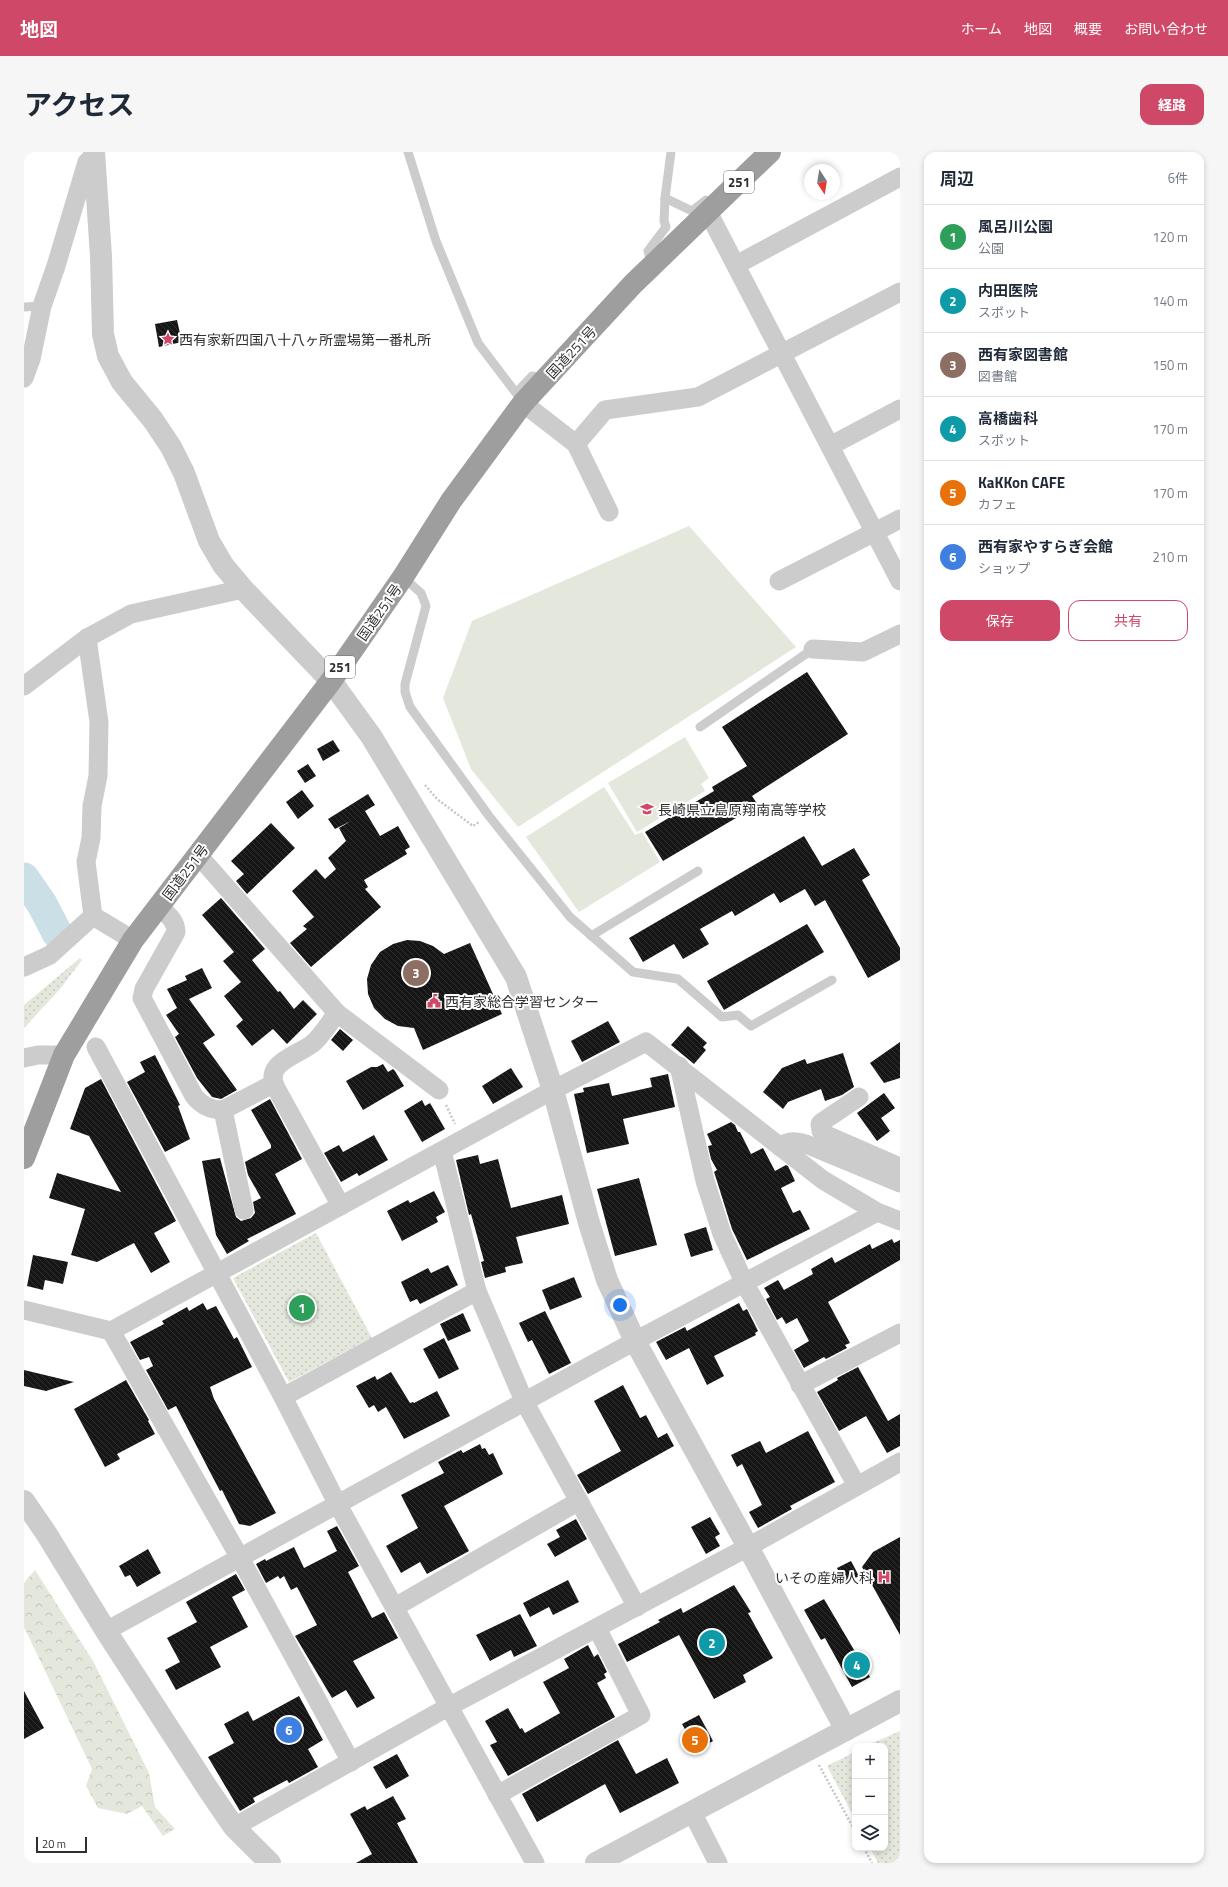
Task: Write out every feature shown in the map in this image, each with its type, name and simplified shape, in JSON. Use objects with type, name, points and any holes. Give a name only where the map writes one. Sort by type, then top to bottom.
[{"type":"highway","name":"国道251号","points":[[24,1158],[64,1055],[133,940],[331,681],[403,577],[451,501],[523,403],[633,284],[770,152]]},
{"type":"street","points":[[24,378],[31,359],[33,306],[56,266],[87,162],[94,154]]},
{"type":"street","points":[[94,154],[101,256],[103,334],[108,356],[122,382],[171,447],[184,473],[209,541],[223,565],[243,589],[331,681],[371,736],[516,977],[554,1090],[591,1230],[607,1280],[635,1341],[846,1730]]},
{"type":"street","points":[[736,265],[900,177]]},
{"type":"street","points":[[708,212],[900,581]]},
{"type":"street","points":[[576,444],[605,410],[698,397],[900,292]]},
{"type":"street","points":[[523,403],[576,444],[609,512]]},
{"type":"street","points":[[830,446],[900,409]]},
{"type":"street","points":[[779,581],[900,519]]},
{"type":"street","points":[[24,686],[87,638],[131,614],[243,589]]},
{"type":"street","points":[[812,649],[863,652],[900,634]]},
{"type":"street","points":[[87,638],[99,722],[98,776],[92,806],[91,838],[86,862],[93,916]]},
{"type":"street","points":[[198,855],[338,1013],[439,1090]]},
{"type":"street","points":[[159,907],[175,923],[176,932],[144,989],[142,998],[194,1096],[202,1104],[216,1110],[223,1110],[273,1084]]},
{"type":"street","points":[[93,916],[133,940]]},
{"type":"street","points":[[24,967],[50,955],[93,916]]},
{"type":"street","points":[[338,1013],[312,1044],[278,1065],[274,1071],[273,1084],[341,1206]]},
{"type":"street","points":[[24,1310],[111,1331],[463,1139],[646,1042],[679,1066],[823,1180],[877,1212],[900,1221]]},
{"type":"street","points":[[96,1047],[283,1397],[337,1504],[535,1863]]},
{"type":"street","points":[[24,1058],[38,1055],[64,1055]]},
{"type":"street","points":[[679,1066],[708,1187],[722,1234],[744,1282],[857,1486]]},
{"type":"street","points":[[859,1097],[822,1122],[820,1124],[821,1131],[824,1134],[900,1167]]},
{"type":"street","points":[[223,1110],[244,1210]]},
{"type":"street","points":[[780,1147],[786,1143],[794,1141],[806,1144],[900,1183]]},
{"type":"street","points":[[442,1151],[477,1291],[524,1401],[636,1607]]},
{"type":"street","points":[[106,1631],[524,1401],[877,1212]]},
{"type":"street","points":[[283,1397],[477,1291]]},
{"type":"street","points":[[111,1331],[240,1558],[351,1762]]},
{"type":"street","points":[[800,1385],[900,1333]]},
{"type":"street","points":[[234,1827],[448,1707],[748,1547],[900,1462]]},
{"type":"street","points":[[24,1501],[46,1533],[106,1631],[234,1827],[270,1863]]},
{"type":"street","points":[[395,1607],[579,1501]]},
{"type":"street","points":[[497,1795],[641,1715],[596,1628]]},
{"type":"street","points":[[607,1860],[692,1812],[900,1700]]},
{"type":"street","points":[[692,1812],[718,1863]]},
{"type":"lane","points":[[408,152],[436,241],[478,343],[516,393],[532,376],[546,378]]},
{"type":"lane","points":[[652,266],[648,251],[666,227],[664,221],[671,152]]},
{"type":"lane","points":[[666,198],[692,211],[725,184],[733,188]]},
{"type":"lane","points":[[403,577],[421,593],[426,606],[405,684],[405,692],[410,707],[489,816],[570,917],[633,972],[678,979],[722,1017],[738,1015],[751,1026],[832,980]]},
{"type":"lane","points":[[700,728],[812,649]]},
{"type":"lane","points":[[591,936],[698,871]]},
{"type":"path","points":[[423,783],[437,799],[474,826]]},
{"type":"path","points":[[439,1090],[463,1139]]},
{"type":"path","points":[[822,1771],[852,1826]]},
{"type":"path","points":[[866,1851],[872,1863]]},
{"type":"green space","points":[[689,526],[796,647],[518,827],[471,769],[443,698],[472,621]]},
{"type":"green space","points":[[685,737],[709,778],[701,784],[705,791],[637,832],[608,783]]},
{"type":"green space","points":[[604,787],[635,835],[642,832],[660,862],[579,912],[526,837]]},
{"type":"green space","points":[[80,958],[82,960],[60,989],[24,1028],[24,1005]]},
{"type":"green space","points":[[316,1233],[372,1338],[289,1382],[233,1278]]},
{"type":"green space","points":[[35,1570],[93,1661],[149,1773],[155,1807],[175,1829],[163,1836],[142,1806],[127,1814],[98,1808],[86,1786],[92,1769],[24,1627],[24,1583]]},
{"type":"green space","points":[[900,1731],[900,1863],[878,1863],[872,1851],[888,1851],[888,1743],[873,1743]]},
{"type":"green space","points":[[852,1754],[852,1813],[827,1766]]},
{"type":"building","points":[[177,320],[182,342],[159,347],[155,324]]},
{"type":"building","points":[[807,672],[848,734],[752,796],[758,805],[663,861],[645,832],[714,791],[712,787],[747,766],[722,727]]},
{"type":"building","points":[[333,740],[340,751],[323,761],[317,749]]},
{"type":"building","points":[[308,764],[316,776],[305,783],[297,771]]},
{"type":"building","points":[[302,790],[314,806],[298,819],[286,802]]},
{"type":"building","points":[[368,794],[375,805],[365,811],[380,836],[398,826],[410,847],[405,850],[407,854],[364,880],[368,887],[365,889],[381,907],[311,967],[290,943],[307,929],[303,926],[314,917],[292,891],[316,869],[325,879],[336,869],[328,858],[346,841],[339,828],[351,821],[335,829],[328,819]]},
{"type":"building","points":[[271,823],[295,848],[247,894],[236,881],[244,874],[231,861]]},
{"type":"building","points":[[804,836],[822,866],[854,848],[870,875],[862,880],[900,948],[900,960],[868,978],[825,900],[815,906],[805,889],[780,903],[774,893],[735,916],[732,911],[700,929],[709,944],[683,959],[674,944],[643,962],[629,938]]},
{"type":"building","points":[[221,898],[265,949],[252,960],[278,992],[280,991],[294,1009],[303,1000],[317,1014],[287,1044],[273,1029],[252,1046],[236,1026],[243,1020],[224,996],[241,982],[223,961],[234,952],[202,915]]},
{"type":"building","points":[[807,924],[824,952],[724,1010],[707,981]]},
{"type":"building","name":"西有家総合学習センター","points":[[407,940],[420,941],[433,946],[444,954],[470,943],[502,1014],[423,1050],[414,1028],[398,1026],[385,1019],[374,1008],[368,994],[367,979],[371,965],[380,952],[393,944]]},
{"type":"building","points":[[202,968],[212,988],[189,999],[215,1035],[203,1043],[237,1090],[221,1099],[212,1097],[197,1078],[175,1037],[179,1034],[166,1015],[177,1008],[167,989],[187,980],[185,976]]},
{"type":"building","points":[[608,1021],[620,1042],[582,1062],[571,1041]]},
{"type":"building","points":[[688,1026],[707,1043],[703,1047],[706,1050],[694,1064],[671,1045]]},
{"type":"building","points":[[340,1029],[353,1040],[343,1051],[331,1040]]},
{"type":"building","points":[[900,1042],[900,1078],[884,1083],[870,1063]]},
{"type":"building","points":[[843,1053],[854,1087],[842,1095],[825,1101],[821,1089],[788,1102],[783,1109],[763,1092],[782,1068],[805,1059],[807,1064]]},
{"type":"building","points":[[155,1055],[180,1105],[178,1106],[190,1139],[165,1152],[127,1082],[145,1072],[140,1062]]},
{"type":"building","points":[[383,1064],[388,1072],[393,1069],[395,1071],[404,1086],[363,1110],[346,1081],[371,1067],[377,1067]]},
{"type":"building","points":[[511,1068],[523,1087],[493,1104],[482,1086]]},
{"type":"building","points":[[668,1074],[675,1107],[623,1119],[629,1144],[587,1153],[574,1094],[584,1092],[583,1088],[609,1083],[612,1096],[652,1087],[650,1078]]},
{"type":"building","points":[[101,1079],[176,1221],[154,1233],[170,1262],[151,1273],[134,1243],[97,1262],[71,1255],[85,1209],[49,1198],[57,1173],[121,1192],[89,1136],[70,1129],[85,1088]]},
{"type":"building","points":[[884,1093],[895,1108],[881,1118],[890,1131],[877,1141],[857,1113]]},
{"type":"building","points":[[270,1099],[302,1159],[275,1174],[296,1214],[247,1239],[249,1241],[227,1254],[216,1235],[202,1161],[220,1158],[236,1217],[241,1221],[251,1218],[255,1213],[253,1202],[261,1198],[248,1175],[245,1162],[271,1148],[271,1145],[251,1110]]},
{"type":"building","points":[[422,1100],[425,1106],[430,1103],[445,1129],[422,1142],[404,1111]]},
{"type":"building","points":[[731,1122],[735,1125],[738,1132],[740,1132],[751,1154],[763,1148],[775,1171],[786,1165],[788,1166],[795,1181],[781,1188],[793,1213],[800,1210],[810,1229],[747,1260],[732,1229],[714,1172],[717,1170],[711,1159],[708,1146],[712,1145],[707,1134]]},
{"type":"building","points":[[374,1135],[388,1160],[359,1176],[357,1173],[341,1182],[324,1153],[339,1145],[343,1152]]},
{"type":"building","points":[[478,1155],[480,1164],[498,1159],[511,1208],[562,1195],[569,1224],[516,1237],[523,1263],[505,1267],[506,1272],[485,1278],[481,1262],[484,1261],[471,1214],[469,1215],[456,1160]]},
{"type":"building","points":[[639,1178],[657,1245],[615,1256],[597,1189]]},
{"type":"building","points":[[434,1191],[445,1212],[436,1217],[438,1222],[402,1241],[387,1211],[408,1200],[410,1203]]},
{"type":"building","points":[[706,1227],[713,1250],[691,1257],[684,1234]]},
{"type":"building","points":[[892,1239],[894,1243],[900,1240],[900,1260],[828,1302],[850,1343],[845,1345],[847,1348],[826,1359],[824,1357],[804,1368],[794,1350],[809,1341],[797,1318],[786,1324],[782,1317],[777,1320],[766,1299],[770,1297],[764,1288],[778,1280],[784,1290],[813,1274],[811,1269],[832,1257],[835,1263],[870,1244],[872,1249]]},
{"type":"building","points":[[33,1255],[68,1262],[63,1284],[45,1280],[43,1290],[27,1286]]},
{"type":"building","points":[[448,1265],[458,1285],[420,1304],[417,1299],[410,1302],[401,1282],[428,1268],[431,1273]]},
{"type":"building","points":[[574,1277],[582,1297],[550,1310],[542,1290]]},
{"type":"building","points":[[203,1303],[207,1310],[216,1306],[234,1339],[237,1337],[252,1367],[210,1387],[214,1399],[276,1513],[250,1526],[239,1524],[222,1490],[220,1491],[176,1406],[168,1410],[146,1370],[153,1366],[149,1357],[140,1360],[130,1342],[164,1324],[162,1321],[187,1307],[189,1311]]},
{"type":"building","points":[[739,1303],[743,1311],[747,1309],[758,1331],[755,1333],[756,1335],[714,1356],[724,1376],[707,1385],[689,1348],[666,1360],[656,1342],[685,1327],[687,1331]]},
{"type":"building","points":[[545,1311],[571,1363],[549,1374],[532,1340],[528,1342],[519,1323]]},
{"type":"building","points":[[463,1313],[471,1331],[448,1341],[440,1324]]},
{"type":"building","points":[[444,1338],[459,1369],[439,1379],[423,1349]]},
{"type":"building","points":[[858,1367],[888,1421],[900,1414],[900,1446],[887,1453],[866,1416],[839,1431],[817,1392],[838,1380],[837,1378]]},
{"type":"building","points":[[24,1370],[74,1382],[46,1391],[24,1386]]},
{"type":"building","points":[[391,1372],[410,1403],[414,1403],[437,1391],[450,1416],[404,1439],[386,1407],[378,1412],[374,1405],[369,1408],[356,1386],[375,1376],[377,1380]]},
{"type":"building","points":[[126,1380],[149,1420],[148,1421],[155,1434],[117,1454],[120,1459],[105,1467],[74,1409]]},
{"type":"building","points":[[623,1385],[640,1418],[646,1415],[658,1438],[667,1433],[674,1446],[588,1494],[577,1475],[621,1451],[594,1401]]},
{"type":"building","points":[[808,1431],[835,1482],[790,1506],[792,1509],[758,1528],[749,1512],[762,1505],[742,1464],[737,1467],[731,1455],[760,1441],[766,1453]]},
{"type":"building","points":[[480,1444],[482,1449],[485,1448],[489,1455],[493,1453],[503,1474],[444,1506],[469,1551],[427,1574],[420,1562],[401,1573],[386,1546],[418,1528],[401,1495],[444,1473],[438,1462],[461,1450],[463,1453]]},
{"type":"building","points":[[710,1517],[720,1534],[715,1537],[720,1546],[706,1554],[691,1527]]},
{"type":"building","points":[[576,1519],[587,1539],[555,1557],[547,1544],[560,1537],[556,1530]]},
{"type":"building","points":[[337,1526],[359,1566],[348,1572],[372,1618],[384,1612],[398,1638],[353,1661],[375,1698],[357,1708],[346,1690],[332,1698],[295,1636],[317,1625],[297,1587],[291,1590],[284,1576],[280,1579],[278,1576],[266,1583],[256,1564],[265,1559],[266,1561],[294,1547],[304,1568],[337,1551],[327,1531]]},
{"type":"building","name":"いその産婦人科","points":[[900,1537],[900,1635],[862,1567],[873,1552]]},
{"type":"building","points":[[148,1549],[161,1573],[137,1587],[130,1575],[125,1577],[119,1566]]},
{"type":"building","points":[[851,1561],[859,1576],[845,1584],[837,1568]]},
{"type":"building","points":[[236,1574],[245,1590],[232,1597],[248,1627],[210,1647],[221,1667],[176,1690],[165,1670],[180,1662],[167,1638],[197,1622],[186,1602]]},
{"type":"building","points":[[568,1580],[579,1602],[553,1615],[549,1607],[530,1617],[523,1603]]},
{"type":"building","points":[[734,1585],[751,1612],[748,1613],[773,1658],[743,1675],[746,1682],[714,1699],[679,1635],[627,1662],[618,1644],[660,1622],[658,1620],[681,1608],[683,1613]]},
{"type":"building","points":[[824,1599],[870,1677],[852,1687],[825,1638],[821,1640],[804,1610]]},
{"type":"building","points":[[520,1614],[537,1646],[514,1657],[511,1650],[490,1661],[476,1635]]},
{"type":"building","points":[[588,1645],[594,1657],[598,1654],[607,1672],[604,1674],[606,1678],[597,1683],[615,1717],[508,1776],[490,1745],[497,1742],[485,1721],[508,1708],[520,1729],[522,1728],[525,1733],[560,1713],[543,1682],[569,1668],[564,1659]]},
{"type":"building","points":[[24,1691],[44,1728],[24,1739]]},
{"type":"building","points":[[299,1696],[323,1740],[308,1749],[318,1767],[289,1783],[287,1780],[253,1798],[255,1802],[240,1811],[208,1757],[234,1743],[224,1724],[248,1711],[253,1721]]},
{"type":"building","points":[[699,1715],[713,1741],[697,1750],[682,1724]]},
{"type":"building","points":[[618,1740],[636,1774],[667,1758],[679,1783],[620,1813],[605,1784],[537,1822],[522,1794]]},
{"type":"building","points":[[397,1754],[409,1776],[386,1789],[373,1767]]},
{"type":"building","points":[[393,1796],[406,1819],[397,1823],[418,1863],[356,1863],[372,1854],[350,1814],[365,1806],[367,1810]]},
{"type":"waterway","points":[[24,878],[42,904],[57,933]]},
{"type":"place","name":"西有家新四国八十八ヶ所霊場第一番札所","points":[[168,339]]},
{"type":"place","name":"長崎県立島原翔南高等学校","points":[[647,809]]},
{"type":"place","name":"西有家図書館","points":[[416,973]]},
{"type":"place","name":"西有家総合学習センター","points":[[434,1001]]},
{"type":"place","name":"風呂川公園","points":[[302,1308]]},
{"type":"place","name":"いその産婦人科","points":[[884,1577]]},
{"type":"place","name":"内田医院","points":[[712,1643]]},
{"type":"place","name":"高橋歯科","points":[[857,1665]]},
{"type":"place","name":"西有家やすらぎ会館","points":[[289,1730]]},
{"type":"place","name":"KaKKon CAFE","points":[[695,1740]]}]
